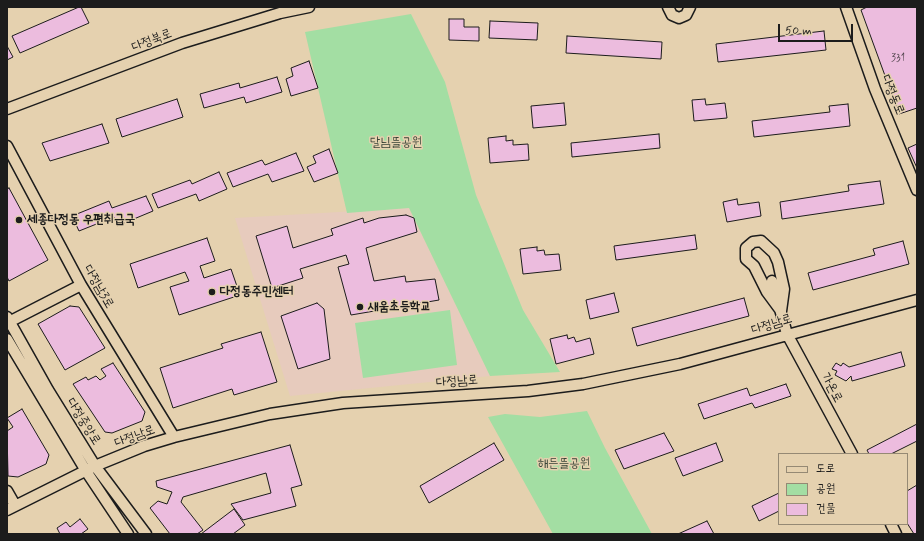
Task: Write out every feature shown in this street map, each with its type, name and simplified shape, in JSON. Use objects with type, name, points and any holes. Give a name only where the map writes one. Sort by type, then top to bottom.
[{"type":"street","name":"다정북로","points":[[7,109],[182,43],[280,13],[309,7]]},
{"type":"street","points":[[668,7],[672,15],[679,18],[686,15],[690,7]]},
{"type":"street","name":"다정동로","points":[[846,7],[875,89],[917,190]]},
{"type":"street","name":"다정남3로","points":[[7,146],[81,285],[174,437]]},
{"type":"street","points":[[761,241],[769,247],[776,257],[784,289],[781,311],[767,292],[754,266],[746,259],[746,248],[754,242],[761,241]]},
{"type":"street","name":"가온로","points":[[772,281],[787,334],[851,453]]},
{"type":"street","points":[[8,321],[81,285]]},
{"type":"street","name":"다정남로","points":[[11,507],[95,466],[144,446],[174,437],[270,414],[343,403],[528,391],[583,384],[687,362],[917,300]]},
{"type":"street","name":"다정중앙로","points":[[8,321],[48,390],[95,466],[146,534]]},
{"type":"street","name":"다정중앙로","points":[[7,339],[86,471],[128,534]]},
{"type":"street","points":[[7,491],[11,507]]},
{"type":"street","points":[[892,525],[896,534]]},
{"type":"shaded area","name":"새움초등학교","points":[[409,208],[490,376],[290,396],[235,218]]},
{"type":"green space","name":"달님뜰공원","points":[[411,14],[445,82],[476,195],[523,310],[560,372],[490,376],[409,208],[347,213],[305,32]]},
{"type":"green space","points":[[450,310],[457,365],[363,378],[355,323]]},
{"type":"green space","name":"해든뜰공원","points":[[587,411],[605,448],[652,534],[553,534],[488,417],[505,414],[540,417]]},
{"type":"building","points":[[81,7],[89,23],[20,53],[12,36]]},
{"type":"building","points":[[867,7],[917,7],[917,108],[899,114],[861,10]]},
{"type":"building","points":[[449,19],[464,19],[464,27],[479,27],[479,41],[449,40]]},
{"type":"building","points":[[490,21],[538,23],[537,40],[489,38]]},
{"type":"building","points":[[824,31],[826,50],[718,62],[716,44]]},
{"type":"building","points":[[567,36],[662,42],[661,59],[566,53]]},
{"type":"building","points":[[7,46],[13,57],[7,60]]},
{"type":"building","points":[[309,61],[318,88],[291,96],[286,79],[293,76],[291,68]]},
{"type":"building","points":[[277,77],[282,92],[246,103],[244,97],[204,108],[200,94],[239,83],[240,88]]},
{"type":"building","points":[[177,99],[183,117],[122,137],[116,119]]},
{"type":"building","points":[[705,99],[706,105],[725,103],[727,118],[694,121],[692,100]]},
{"type":"building","points":[[564,103],[566,125],[533,128],[531,106]]},
{"type":"building","points":[[848,104],[850,126],[754,137],[752,121],[830,112],[829,106]]},
{"type":"building","points":[[102,124],[109,143],[50,161],[42,143]]},
{"type":"building","points":[[659,134],[660,148],[572,157],[571,143]]},
{"type":"building","points":[[506,136],[506,141],[513,140],[513,145],[528,144],[529,160],[490,163],[488,138]]},
{"type":"building","points":[[917,144],[917,168],[908,148]]},
{"type":"building","points":[[329,149],[338,173],[314,182],[307,167],[316,163],[313,156]]},
{"type":"building","points":[[296,153],[304,171],[272,182],[268,174],[233,187],[227,173],[262,160],[265,165]]},
{"type":"building","points":[[219,172],[227,189],[199,201],[196,194],[158,208],[152,194],[190,180],[192,184]]},
{"type":"building","points":[[880,181],[884,204],[782,219],[780,202],[849,191],[848,185]]},
{"type":"building","points":[[9,188],[48,260],[9,281],[7,277],[7,189]]},
{"type":"building","points":[[146,196],[153,211],[117,226],[114,217],[79,231],[72,216],[109,201],[112,208]]},
{"type":"building","points":[[737,199],[738,205],[759,202],[761,216],[727,222],[723,202]]},
{"type":"building","points":[[406,215],[414,218],[417,232],[366,248],[374,281],[405,276],[406,282],[435,279],[439,300],[351,315],[338,267],[349,264],[346,255],[300,269],[303,278],[272,288],[256,236],[287,226],[293,248],[333,235],[331,229],[363,218],[364,223],[379,218]]},
{"type":"building","points":[[695,235],[697,249],[616,260],[614,246]]},
{"type":"building","points":[[207,238],[215,261],[200,266],[204,278],[231,269],[240,295],[179,315],[170,287],[189,281],[185,272],[138,288],[130,264]]},
{"type":"building","points":[[903,241],[909,264],[813,290],[808,273],[875,255],[873,249]]},
{"type":"building","points":[[537,247],[537,251],[544,250],[545,255],[559,254],[561,270],[523,274],[520,249]]},
{"type":"building","points":[[614,293],[619,312],[590,319],[586,300]]},
{"type":"building","points":[[744,298],[749,316],[637,346],[632,328]]},
{"type":"building","points":[[317,303],[324,309],[330,359],[298,369],[281,316]]},
{"type":"building","points":[[70,306],[79,307],[105,348],[65,370],[38,324]]},
{"type":"building","points":[[261,332],[277,382],[234,395],[232,389],[173,408],[160,368],[223,348],[221,344]]},
{"type":"building","points":[[567,335],[568,339],[574,337],[576,342],[590,338],[594,354],[556,364],[550,339]]},
{"type":"building","points":[[901,352],[905,366],[852,381],[851,376],[846,381],[835,375],[837,371],[832,369],[836,363],[841,366],[843,363],[849,367]]},
{"type":"building","points":[[113,363],[145,412],[142,421],[112,433],[105,432],[73,384],[86,377],[88,380],[96,376],[100,380],[106,376],[101,369]]},
{"type":"building","points":[[786,384],[791,396],[755,408],[752,403],[704,419],[698,404],[747,388],[750,396]]},
{"type":"building","points":[[22,409],[49,455],[46,464],[18,477],[8,476],[7,431],[13,427],[7,418]]},
{"type":"building","points":[[917,424],[917,441],[893,453],[868,453],[867,450]]},
{"type":"building","points":[[664,433],[674,451],[624,469],[615,450]]},
{"type":"building","points":[[494,443],[504,460],[429,503],[420,486]]},
{"type":"building","points":[[716,443],[723,461],[683,476],[675,458]]},
{"type":"building","points":[[290,445],[302,485],[291,488],[296,506],[243,520],[231,504],[271,493],[266,473],[183,497],[181,502],[203,530],[197,534],[170,534],[150,508],[158,501],[167,504],[172,492],[157,487],[156,481]]},
{"type":"building","points":[[917,485],[917,534],[914,534],[908,525],[908,490]]},
{"type":"building","points":[[778,493],[778,512],[759,521],[752,506]]},
{"type":"building","points":[[234,509],[245,525],[233,534],[201,534]]},
{"type":"building","points":[[80,519],[88,529],[81,534],[60,534],[57,528],[66,522],[70,527]]},
{"type":"building","points":[[707,521],[714,534],[678,534]]},
{"type":"place","name":"세종다정동 우편취급국","points":[[19,220]]},
{"type":"place","name":"다정동주민센터","points":[[212,292]]},
{"type":"place","name":"새움초등학교","points":[[360,307]]}]
